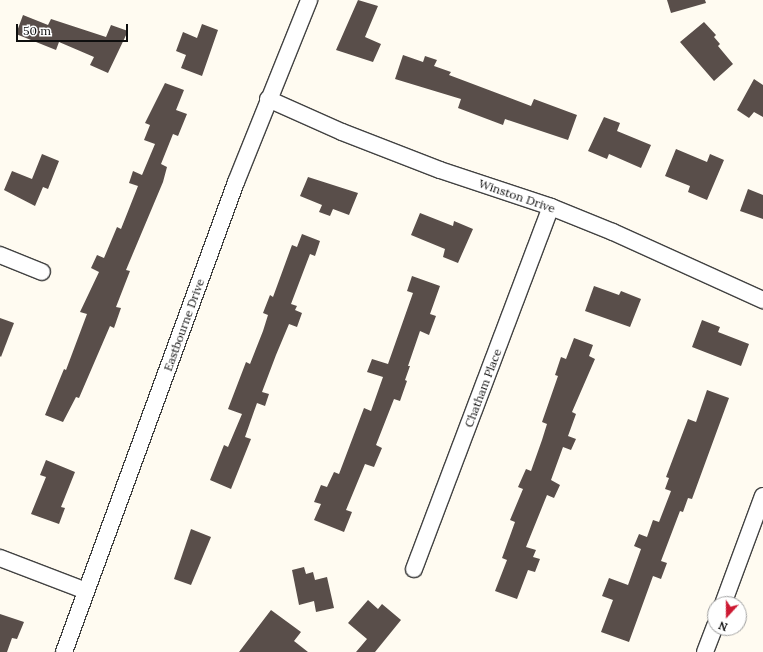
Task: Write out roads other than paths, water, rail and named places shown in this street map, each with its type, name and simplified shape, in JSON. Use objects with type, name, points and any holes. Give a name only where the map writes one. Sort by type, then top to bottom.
[{"type":"street","name":"Eastbourne Drive","points":[[64,652],[268,99],[309,0]]},
{"type":"street","name":"Winston Drive","points":[[268,99],[342,132],[440,170],[551,207],[613,232],[763,300]]},
{"type":"street","name":"Chatham Place","points":[[414,569],[551,207]]},
{"type":"street","points":[[0,255],[42,272]]},
{"type":"street","points":[[726,596],[763,496]]},
{"type":"street","points":[[0,558],[86,591]]},
{"type":"street","points":[[705,652],[711,636]]}]
